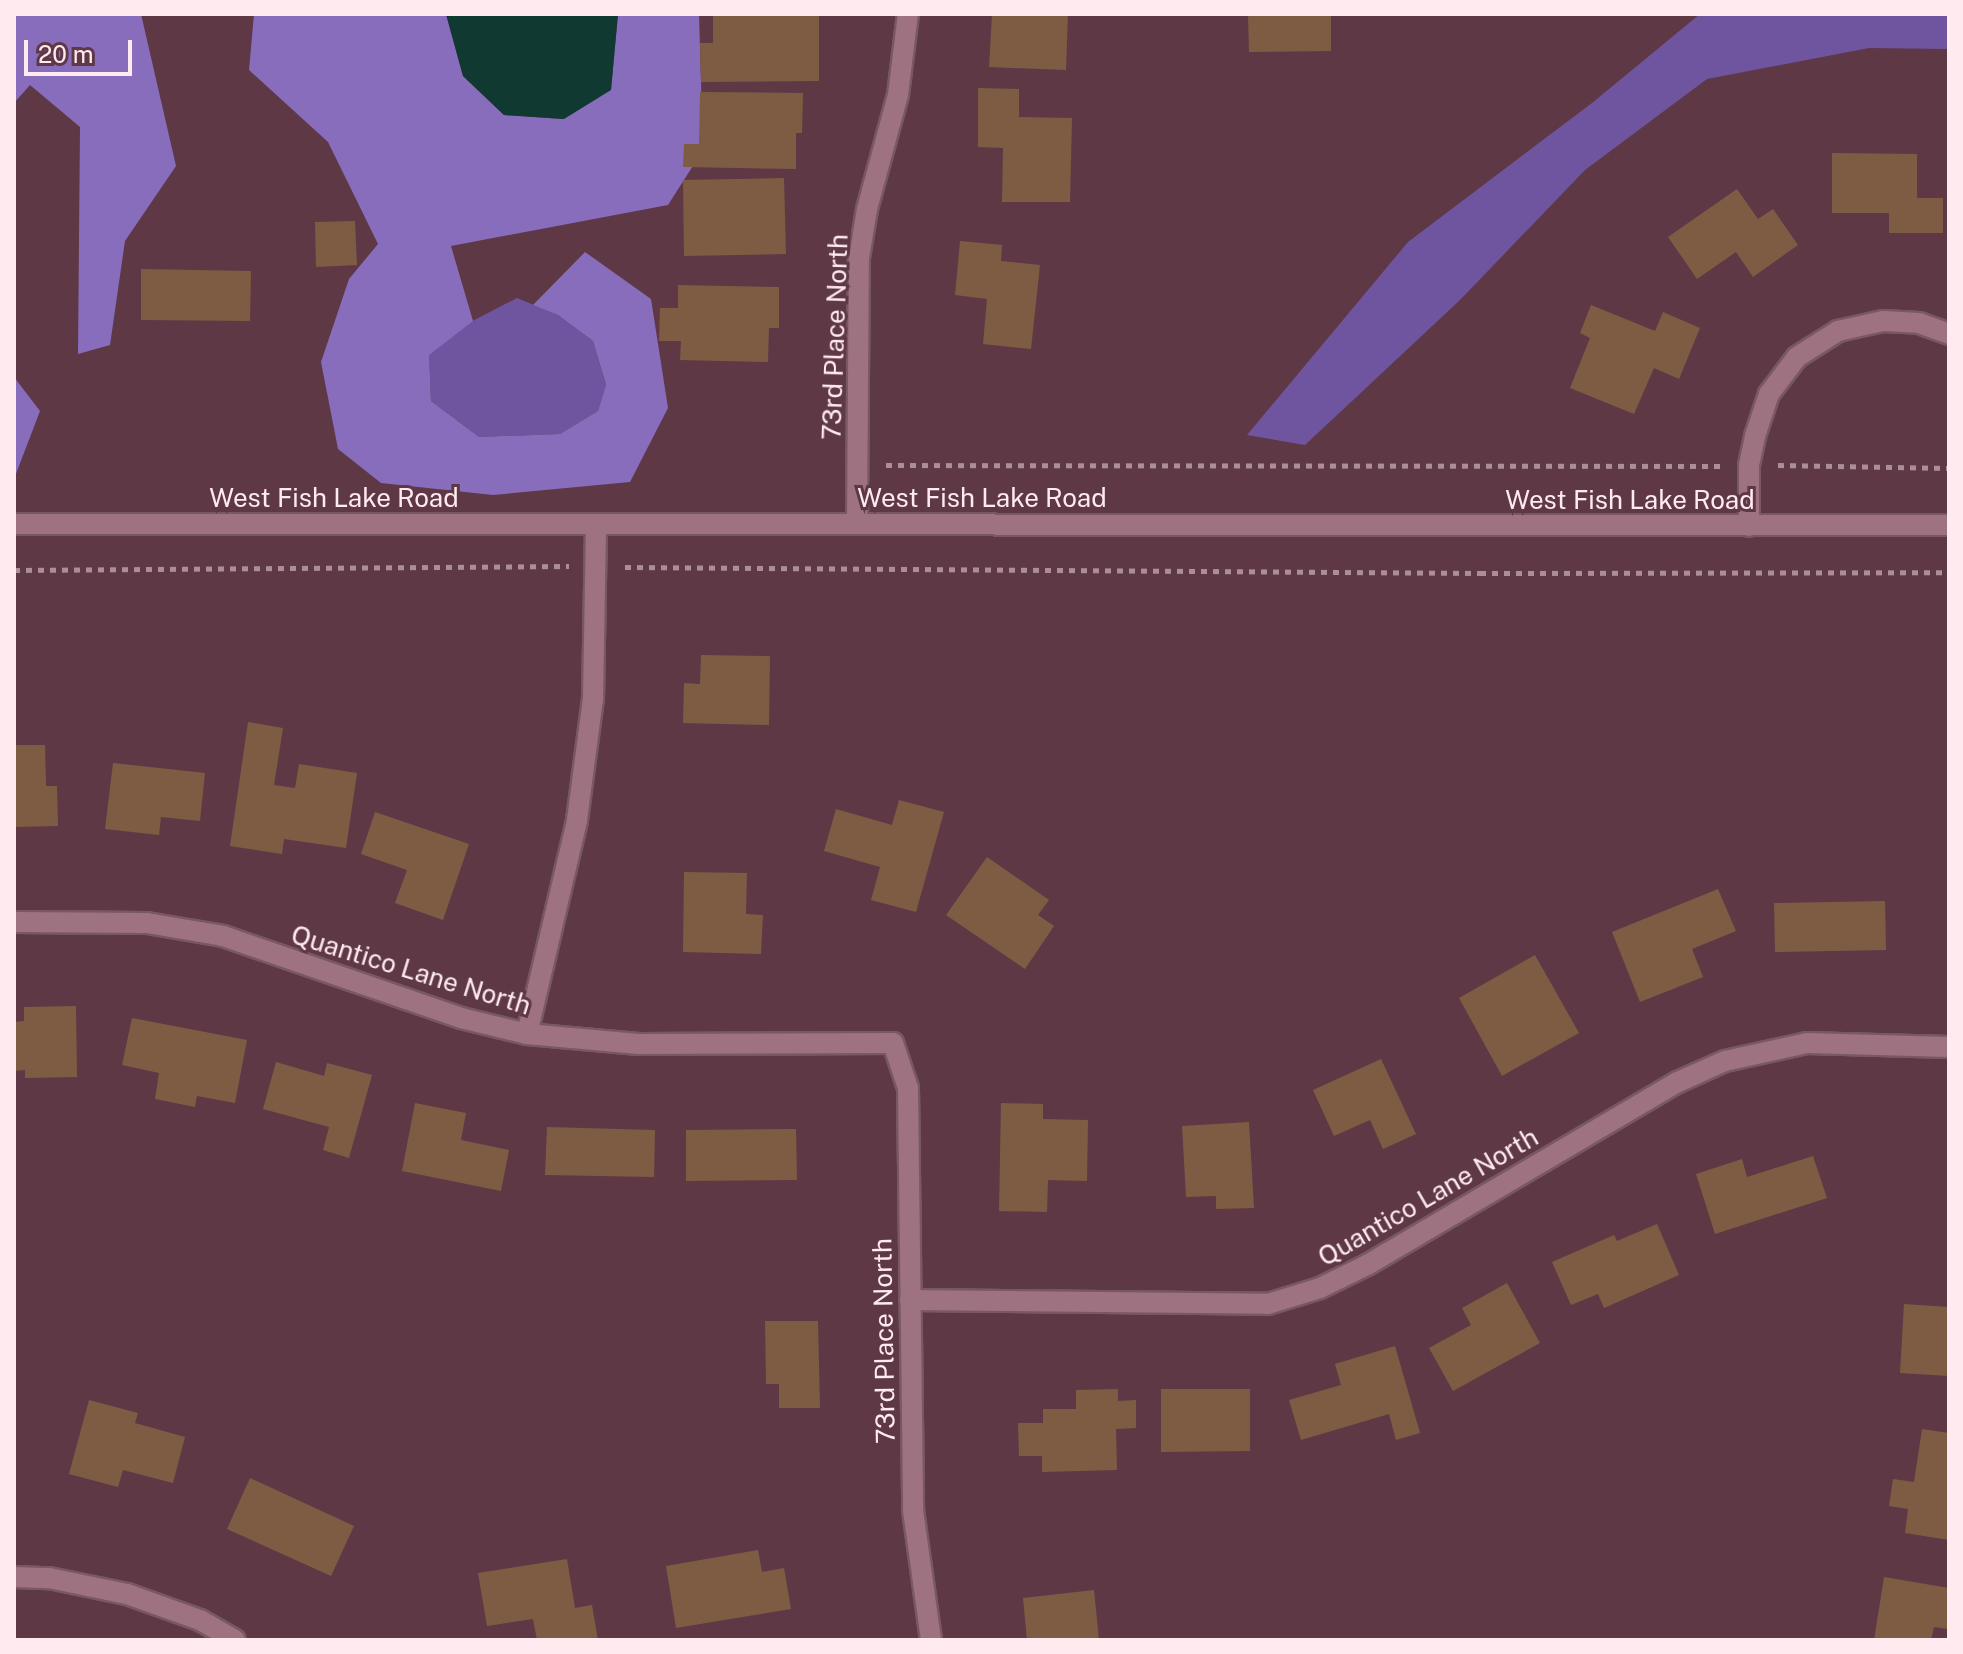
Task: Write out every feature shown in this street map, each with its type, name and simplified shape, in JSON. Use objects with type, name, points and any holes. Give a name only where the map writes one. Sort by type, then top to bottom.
[{"type":"street","name":"73rd Place North","points":[[857,524],[859,258],[867,209],[898,95],[908,14]]},
{"type":"street","points":[[1749,526],[1749,465],[1769,394],[1797,357],[1838,331],[1883,321],[1919,323],[1949,334]]},
{"type":"street","name":"West Fish Lake Road","points":[[14,524],[1949,525]]},
{"type":"street","points":[[527,1034],[577,820],[593,699],[596,524]]},
{"type":"street","name":"Quantico Lane North","points":[[14,922],[147,923],[223,936],[461,1018],[527,1034],[639,1044],[893,1043]]},
{"type":"street","name":"73rd Place North","points":[[893,1043],[908,1088],[913,1510],[931,1640]]},
{"type":"street","name":"Quantico Lane North","points":[[910,1300],[1268,1304],[1320,1288],[1367,1265],[1678,1082],[1725,1061],[1807,1043],[1949,1047]]},
{"type":"street","points":[[14,1577],[49,1578],[127,1594],[200,1620],[235,1640]]},
{"type":"path","points":[[856,466],[1749,465],[1949,468]]},
{"type":"path","points":[[14,570],[570,566]]},
{"type":"path","points":[[625,567],[1480,573],[1949,572]]},
{"type":"shaded area","points":[[14,14],[141,14],[176,166],[125,241],[110,345],[78,354],[80,127],[30,85],[14,103]]},
{"type":"shaded area","points":[[254,14],[446,14],[463,76],[504,115],[563,119],[611,89],[618,14],[699,14],[703,150],[668,205],[451,246],[473,321],[429,355],[431,401],[479,437],[560,434],[598,411],[606,385],[593,341],[558,315],[533,305],[585,252],[651,299],[668,408],[630,482],[493,495],[381,483],[338,449],[321,362],[349,279],[378,244],[328,142],[249,70]]},
{"type":"shaded area","points":[[446,14],[618,14],[611,90],[564,119],[504,115],[463,76]]},
{"type":"shaded area","points":[[1700,14],[1949,14],[1949,49],[1869,48],[1707,79],[1585,170],[1460,300],[1305,445],[1247,435],[1408,242],[1592,103]]},
{"type":"shaded area","points":[[517,298],[558,315],[593,341],[606,386],[598,411],[560,434],[479,437],[431,401],[429,354],[459,328]]},
{"type":"shaded area","points":[[14,377],[40,411],[14,479]]},
{"type":"building","points":[[713,14],[819,14],[819,81],[701,82],[700,43],[713,43]]},
{"type":"building","points":[[992,14],[1068,14],[1066,70],[989,67]]},
{"type":"building","points":[[1248,14],[1331,14],[1331,51],[1249,52]]},
{"type":"building","points":[[978,88],[1019,89],[1019,117],[1072,118],[1070,202],[1002,202],[1003,148],[978,147]]},
{"type":"building","points":[[700,92],[803,93],[802,133],[796,133],[796,169],[683,167],[684,144],[699,144]]},
{"type":"building","points":[[1832,153],[1917,154],[1917,198],[1943,198],[1943,233],[1889,233],[1889,213],[1832,213]]},
{"type":"building","points":[[784,178],[786,254],[684,256],[683,180]]},
{"type":"building","points":[[1737,189],[1758,219],[1773,209],[1798,245],[1753,277],[1736,252],[1697,279],[1668,237]]},
{"type":"building","points":[[355,221],[357,265],[316,267],[315,222]]},
{"type":"building","points":[[960,241],[1002,245],[1001,261],[1040,265],[1031,349],[983,344],[987,299],[955,295]]},
{"type":"building","points":[[141,269],[251,271],[250,321],[141,320]]},
{"type":"building","points":[[678,285],[779,287],[779,328],[769,328],[768,362],[680,360],[681,341],[659,341],[660,308],[678,308]]},
{"type":"building","points":[[1591,305],[1655,331],[1663,312],[1700,328],[1679,379],[1654,368],[1634,414],[1570,388],[1590,338],[1580,333]]},
{"type":"building","points":[[701,655],[770,656],[769,725],[683,723],[684,683],[700,684]]},
{"type":"building","points":[[248,722],[283,728],[274,785],[295,788],[299,764],[357,773],[346,848],[284,839],[282,854],[230,846]]},
{"type":"building","points":[[14,745],[45,745],[46,786],[57,786],[58,826],[14,827]]},
{"type":"building","points":[[113,763],[205,773],[200,821],[161,817],[159,835],[105,829]]},
{"type":"building","points":[[899,800],[944,812],[916,912],[871,900],[880,867],[824,851],[836,809],[892,825]]},
{"type":"building","points":[[375,812],[469,844],[443,920],[395,903],[407,870],[361,854]]},
{"type":"building","points":[[987,857],[1049,900],[1038,915],[1054,926],[1025,969],[946,915]]},
{"type":"building","points":[[684,872],[747,873],[746,914],[763,915],[761,954],[683,952]]},
{"type":"building","points":[[1718,889],[1736,931],[1692,949],[1703,977],[1640,1002],[1612,932]]},
{"type":"building","points":[[1885,901],[1886,950],[1775,952],[1774,903]]},
{"type":"building","points":[[1535,955],[1579,1033],[1502,1076],[1459,998]]},
{"type":"building","points":[[76,1006],[77,1077],[25,1078],[25,1070],[14,1071],[14,1022],[24,1021],[24,1007]]},
{"type":"building","points":[[132,1018],[247,1040],[235,1103],[197,1096],[195,1107],[155,1099],[159,1073],[122,1065]]},
{"type":"building","points":[[1381,1059],[1416,1134],[1383,1149],[1370,1120],[1334,1136],[1313,1090]]},
{"type":"building","points":[[276,1062],[324,1076],[327,1063],[372,1075],[349,1158],[323,1150],[329,1127],[263,1109]]},
{"type":"building","points":[[415,1103],[466,1113],[461,1140],[509,1150],[501,1191],[402,1171]]},
{"type":"building","points":[[1001,1103],[1043,1104],[1043,1119],[1088,1120],[1087,1181],[1048,1180],[1047,1212],[999,1211]]},
{"type":"building","points":[[1249,1122],[1254,1208],[1216,1209],[1216,1196],[1186,1197],[1182,1126]]},
{"type":"building","points":[[547,1127],[655,1130],[654,1177],[545,1175]]},
{"type":"building","points":[[796,1129],[797,1180],[686,1181],[686,1130]]},
{"type":"building","points":[[1813,1156],[1827,1198],[1715,1234],[1696,1174],[1742,1159],[1747,1177]]},
{"type":"building","points":[[1657,1224],[1679,1275],[1604,1308],[1598,1294],[1571,1305],[1552,1262],[1614,1235],[1617,1241]]},
{"type":"building","points":[[1507,1283],[1540,1343],[1453,1391],[1429,1348],[1471,1325],[1462,1308]]},
{"type":"building","points":[[1904,1304],[1949,1307],[1949,1376],[1900,1373]]},
{"type":"building","points":[[765,1321],[818,1321],[820,1408],[779,1408],[779,1384],[766,1384]]},
{"type":"building","points":[[1395,1346],[1420,1433],[1396,1440],[1389,1414],[1301,1440],[1289,1400],[1341,1385],[1335,1364]]},
{"type":"building","points":[[1118,1389],[1118,1401],[1136,1400],[1136,1428],[1116,1429],[1117,1470],[1042,1472],[1042,1456],[1019,1456],[1018,1423],[1043,1423],[1043,1409],[1076,1409],[1076,1390]]},
{"type":"building","points":[[1161,1389],[1250,1389],[1250,1451],[1161,1452]]},
{"type":"building","points":[[89,1400],[138,1413],[135,1423],[185,1437],[173,1483],[123,1470],[118,1487],[69,1474]]},
{"type":"building","points":[[1922,1429],[1949,1433],[1949,1540],[1905,1533],[1908,1509],[1889,1506],[1893,1479],[1914,1482]]},
{"type":"building","points":[[250,1478],[354,1526],[331,1576],[227,1529]]},
{"type":"building","points":[[758,1550],[762,1572],[784,1568],[791,1609],[676,1628],[666,1566]]},
{"type":"building","points":[[567,1559],[575,1608],[592,1605],[598,1640],[537,1640],[533,1619],[487,1626],[478,1573]]},
{"type":"building","points":[[1884,1577],[1949,1588],[1948,1629],[1934,1627],[1931,1640],[1874,1640]]},
{"type":"building","points":[[1094,1590],[1099,1640],[1027,1640],[1023,1598]]}]
